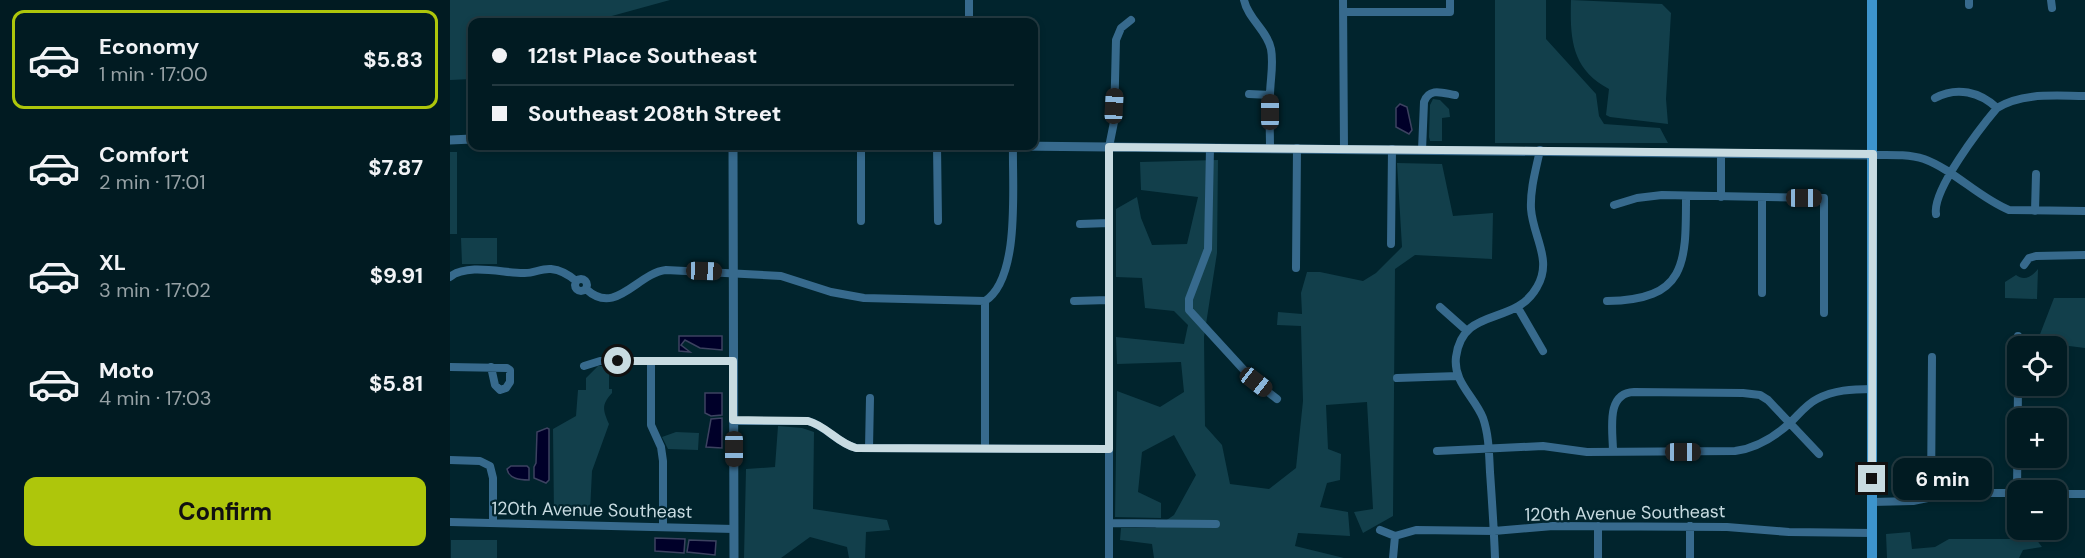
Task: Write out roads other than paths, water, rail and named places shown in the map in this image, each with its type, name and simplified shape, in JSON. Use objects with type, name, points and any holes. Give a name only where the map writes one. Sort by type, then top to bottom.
[{"type":"main road","points":[[1872,0],[1872,558]]},
{"type":"street","points":[[969,0],[969,18]]},
{"type":"street","points":[[1244,0],[1246,10],[1264,33],[1271,49],[1270,148]]},
{"type":"street","points":[[1343,0],[1344,148]]},
{"type":"street","points":[[1343,12],[1450,12],[1450,0]]},
{"type":"street","points":[[1109,558],[1109,147],[1114,122],[1116,40],[1121,28],[1131,20]]},
{"type":"street","points":[[1422,150],[1426,96],[1439,92],[1455,95]]},
{"type":"street","points":[[1935,98],[1948,92],[1971,93],[1983,97],[1997,108]]},
{"type":"street","points":[[1249,94],[1270,95]]},
{"type":"street","points":[[1936,214],[1938,196],[1950,174],[1997,108],[2013,100],[2027,97],[2085,96]]},
{"type":"street","points":[[450,140],[468,139]]},
{"type":"street","points":[[1038,146],[1899,155],[1922,158],[2004,208],[2014,211],[2085,212]]},
{"type":"street","points":[[1210,148],[1208,249],[1189,299],[1190,310],[1254,381],[1277,399]]},
{"type":"street","points":[[1296,268],[1297,148]]},
{"type":"street","points":[[1391,244],[1392,149]]},
{"type":"street","points":[[733,150],[734,558]]},
{"type":"street","points":[[861,150],[861,221]]},
{"type":"street","points":[[937,150],[938,221]]},
{"type":"street","points":[[450,277],[457,272],[469,270],[505,270],[525,273],[551,269],[564,272],[576,281],[585,280],[586,289],[592,295],[611,298],[620,296],[656,271],[732,272],[790,278],[831,292],[856,297],[985,301],[991,298],[1000,284],[1009,259],[1012,227],[1011,150]]},
{"type":"street","points":[[1495,558],[1485,426],[1481,413],[1458,376],[1456,363],[1458,349],[1467,331],[1485,319],[1518,308],[1534,292],[1544,269],[1542,250],[1531,210],[1531,195],[1540,150]]},
{"type":"street","points":[[1721,153],[1721,197]]},
{"type":"street","points":[[2035,211],[2036,174]]},
{"type":"street","points":[[1607,301],[1645,298],[1663,288],[1678,272],[1685,250],[1686,196]]},
{"type":"street","points":[[1614,205],[1642,197],[1824,198],[1824,313]]},
{"type":"street","points":[[1762,198],[1762,293]]},
{"type":"street","points":[[1080,224],[1108,224]]},
{"type":"street","points":[[2024,265],[2029,258],[2036,256],[2085,255]]},
{"type":"street","points":[[1074,301],[1108,300]]},
{"type":"street","points":[[985,301],[985,448]]},
{"type":"street","points":[[1440,307],[1467,331]]},
{"type":"street","points":[[1518,308],[1543,351]]},
{"type":"street","points":[[1931,498],[1932,357]]},
{"type":"street","points":[[584,366],[600,361],[733,361]]},
{"type":"street","points":[[651,361],[651,425],[661,447],[663,460],[663,527]]},
{"type":"street","points":[[450,367],[491,368]]},
{"type":"street","points":[[1397,378],[1458,376]]},
{"type":"street","points":[[1437,451],[1543,446],[1587,452],[1735,452],[1767,441],[1808,405],[1820,398],[1842,390],[1872,389]]},
{"type":"street","points":[[1613,452],[1614,403],[1622,394],[1629,392],[1743,393],[1764,396],[1819,454]]},
{"type":"street","points":[[2017,480],[2018,396]]},
{"type":"street","points":[[869,448],[870,398]]},
{"type":"street","points":[[733,420],[808,421],[818,424],[848,446],[869,448],[1109,449]]},
{"type":"street","points":[[450,460],[480,461],[489,465],[493,472],[493,523]]},
{"type":"street","points":[[1872,502],[1913,501],[1952,493],[2007,493]]},
{"type":"street","points":[[2067,494],[2085,494]]},
{"type":"street","name":"120th Avenue Southeast","points":[[450,522],[734,529]]},
{"type":"street","points":[[1109,523],[1216,524]]},
{"type":"street","name":"120th Avenue Southeast","points":[[1395,536],[1416,530],[1494,531],[1554,526],[1690,526],[1789,532],[1872,533]]},
{"type":"street","points":[[1598,526],[1598,558]]},
{"type":"street","points":[[1690,526],[1690,558]]},
{"type":"street","points":[[1380,530],[1395,536],[1393,558]]}]
